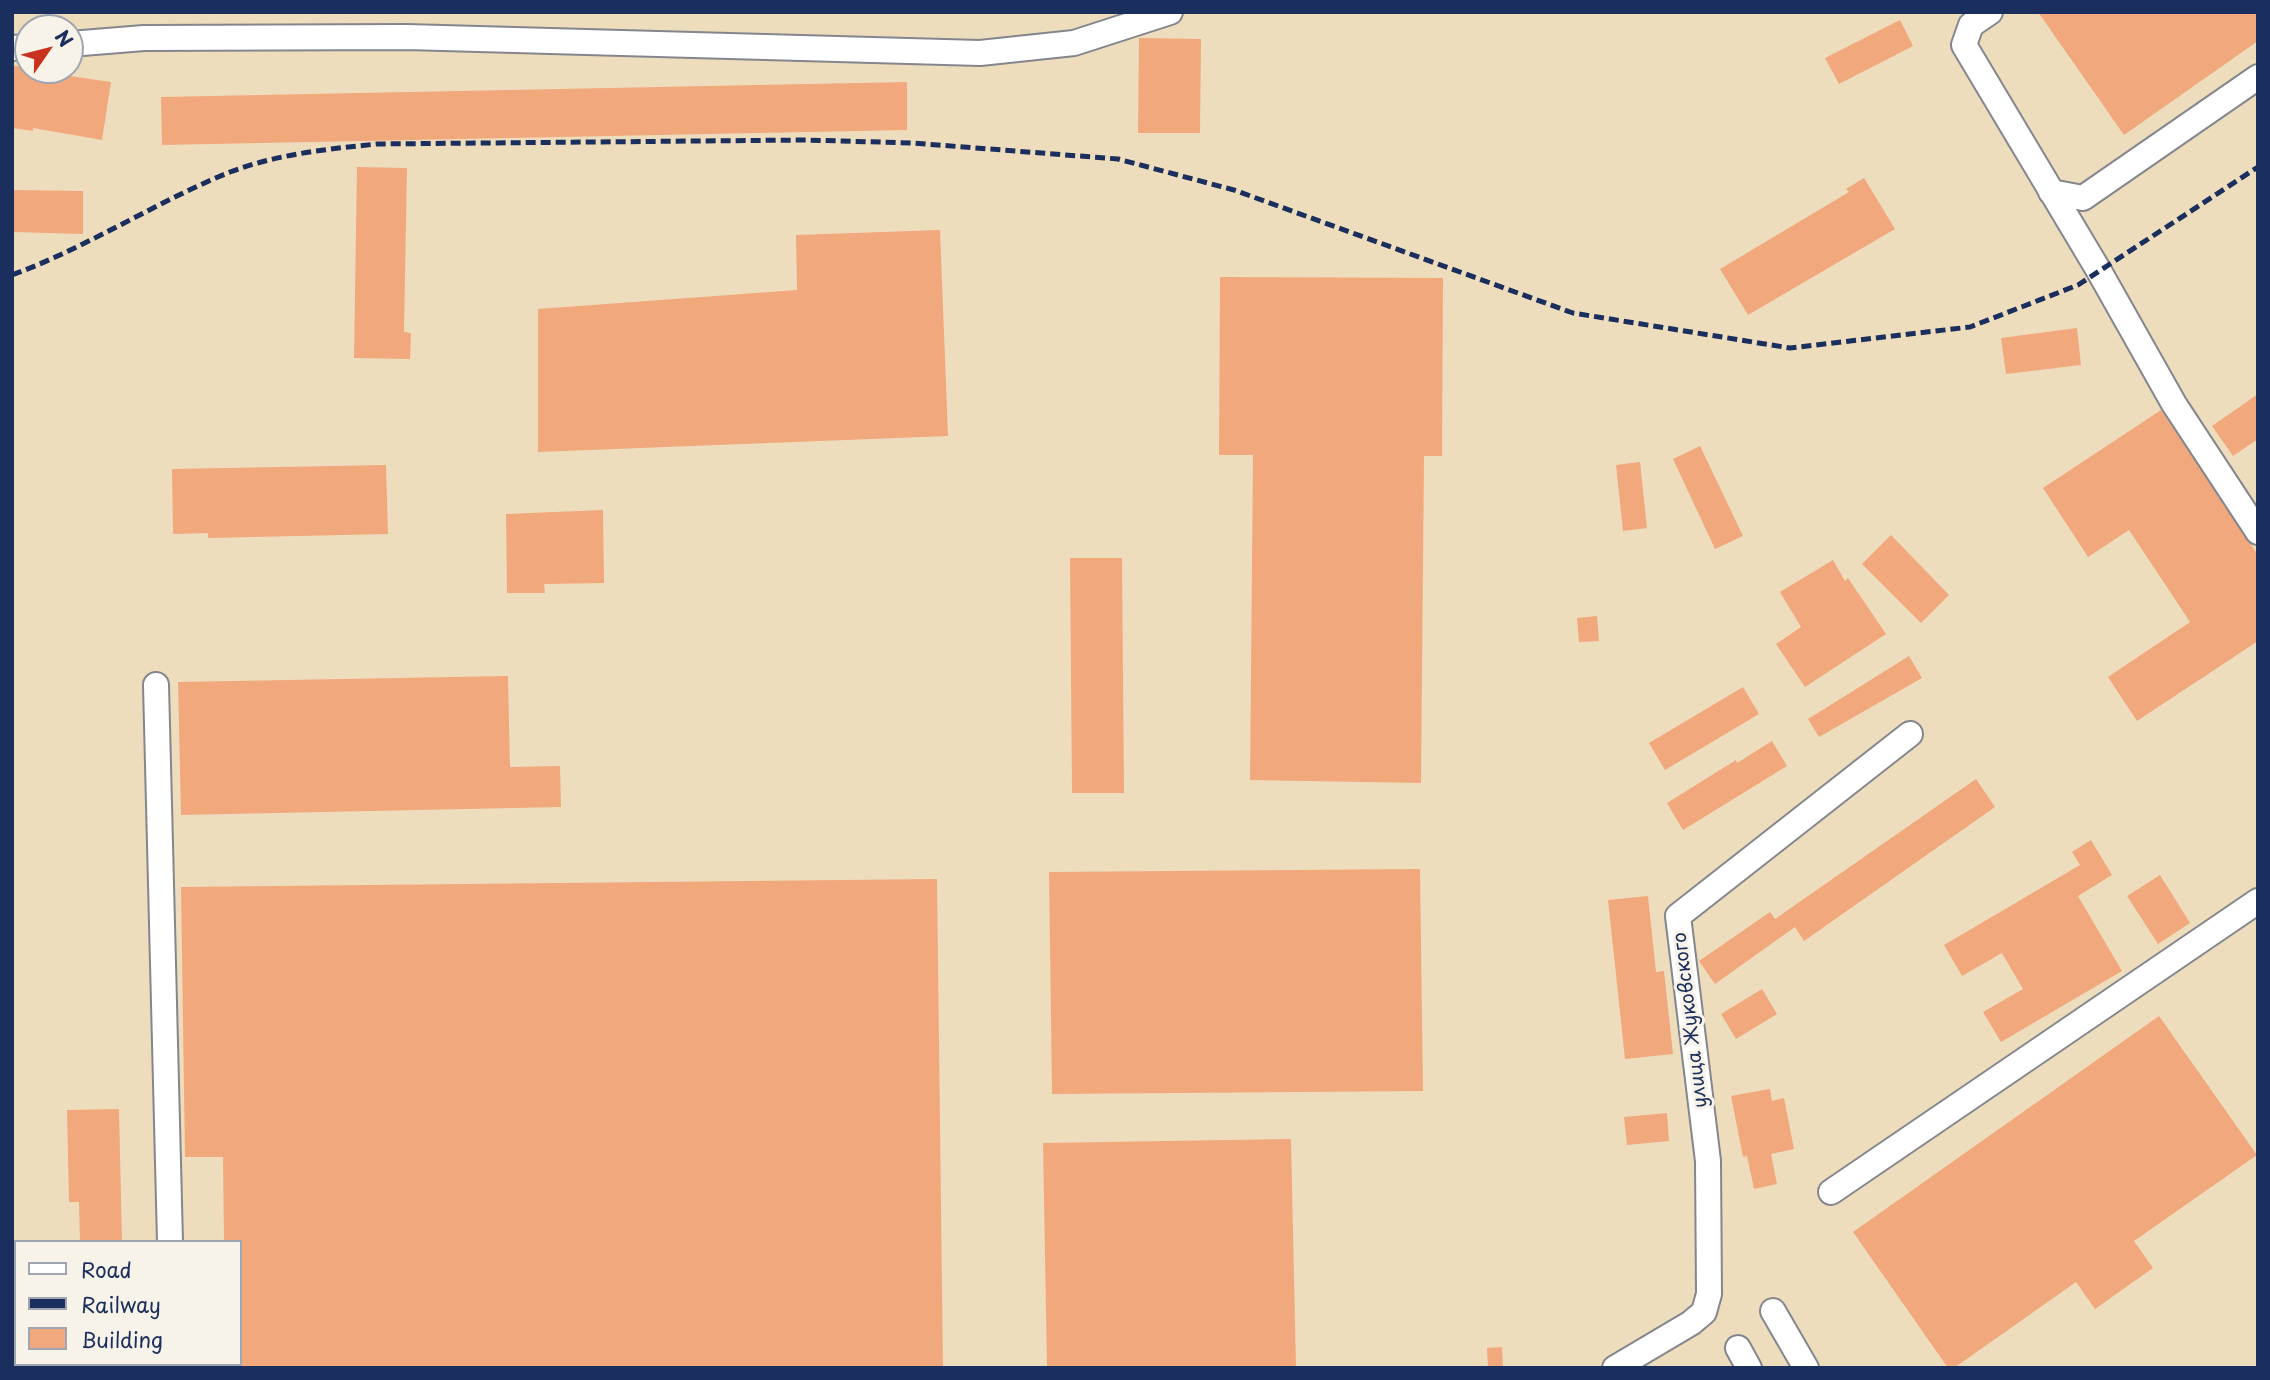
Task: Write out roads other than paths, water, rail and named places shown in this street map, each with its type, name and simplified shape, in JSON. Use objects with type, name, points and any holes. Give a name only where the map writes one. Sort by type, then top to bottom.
[{"type":"street","points":[[84,43],[145,38],[407,37],[980,53],[1074,43],[1170,12]]},
{"type":"street","points":[[1990,12],[1971,25],[1964,45],[2174,404],[2258,532]]},
{"type":"street","points":[[2051,192],[2083,198],[2258,77]]},
{"type":"street","points":[[156,685],[170,1240]]},
{"type":"street","name":"улица Жуковского","points":[[1615,1368],[1691,1323],[1704,1311],[1709,1293],[1708,1161],[1678,916],[1910,734]]},
{"type":"street","points":[[1831,1192],[2258,901]]},
{"type":"street","points":[[1773,1311],[1806,1368]]},
{"type":"railway","points":[[12,275],[68,251],[230,172],[266,161],[321,150],[377,144],[805,140],[912,143],[1118,159],[1234,190],[1573,313],[1790,348],[1970,327],[2078,285],[2258,167]]}]
